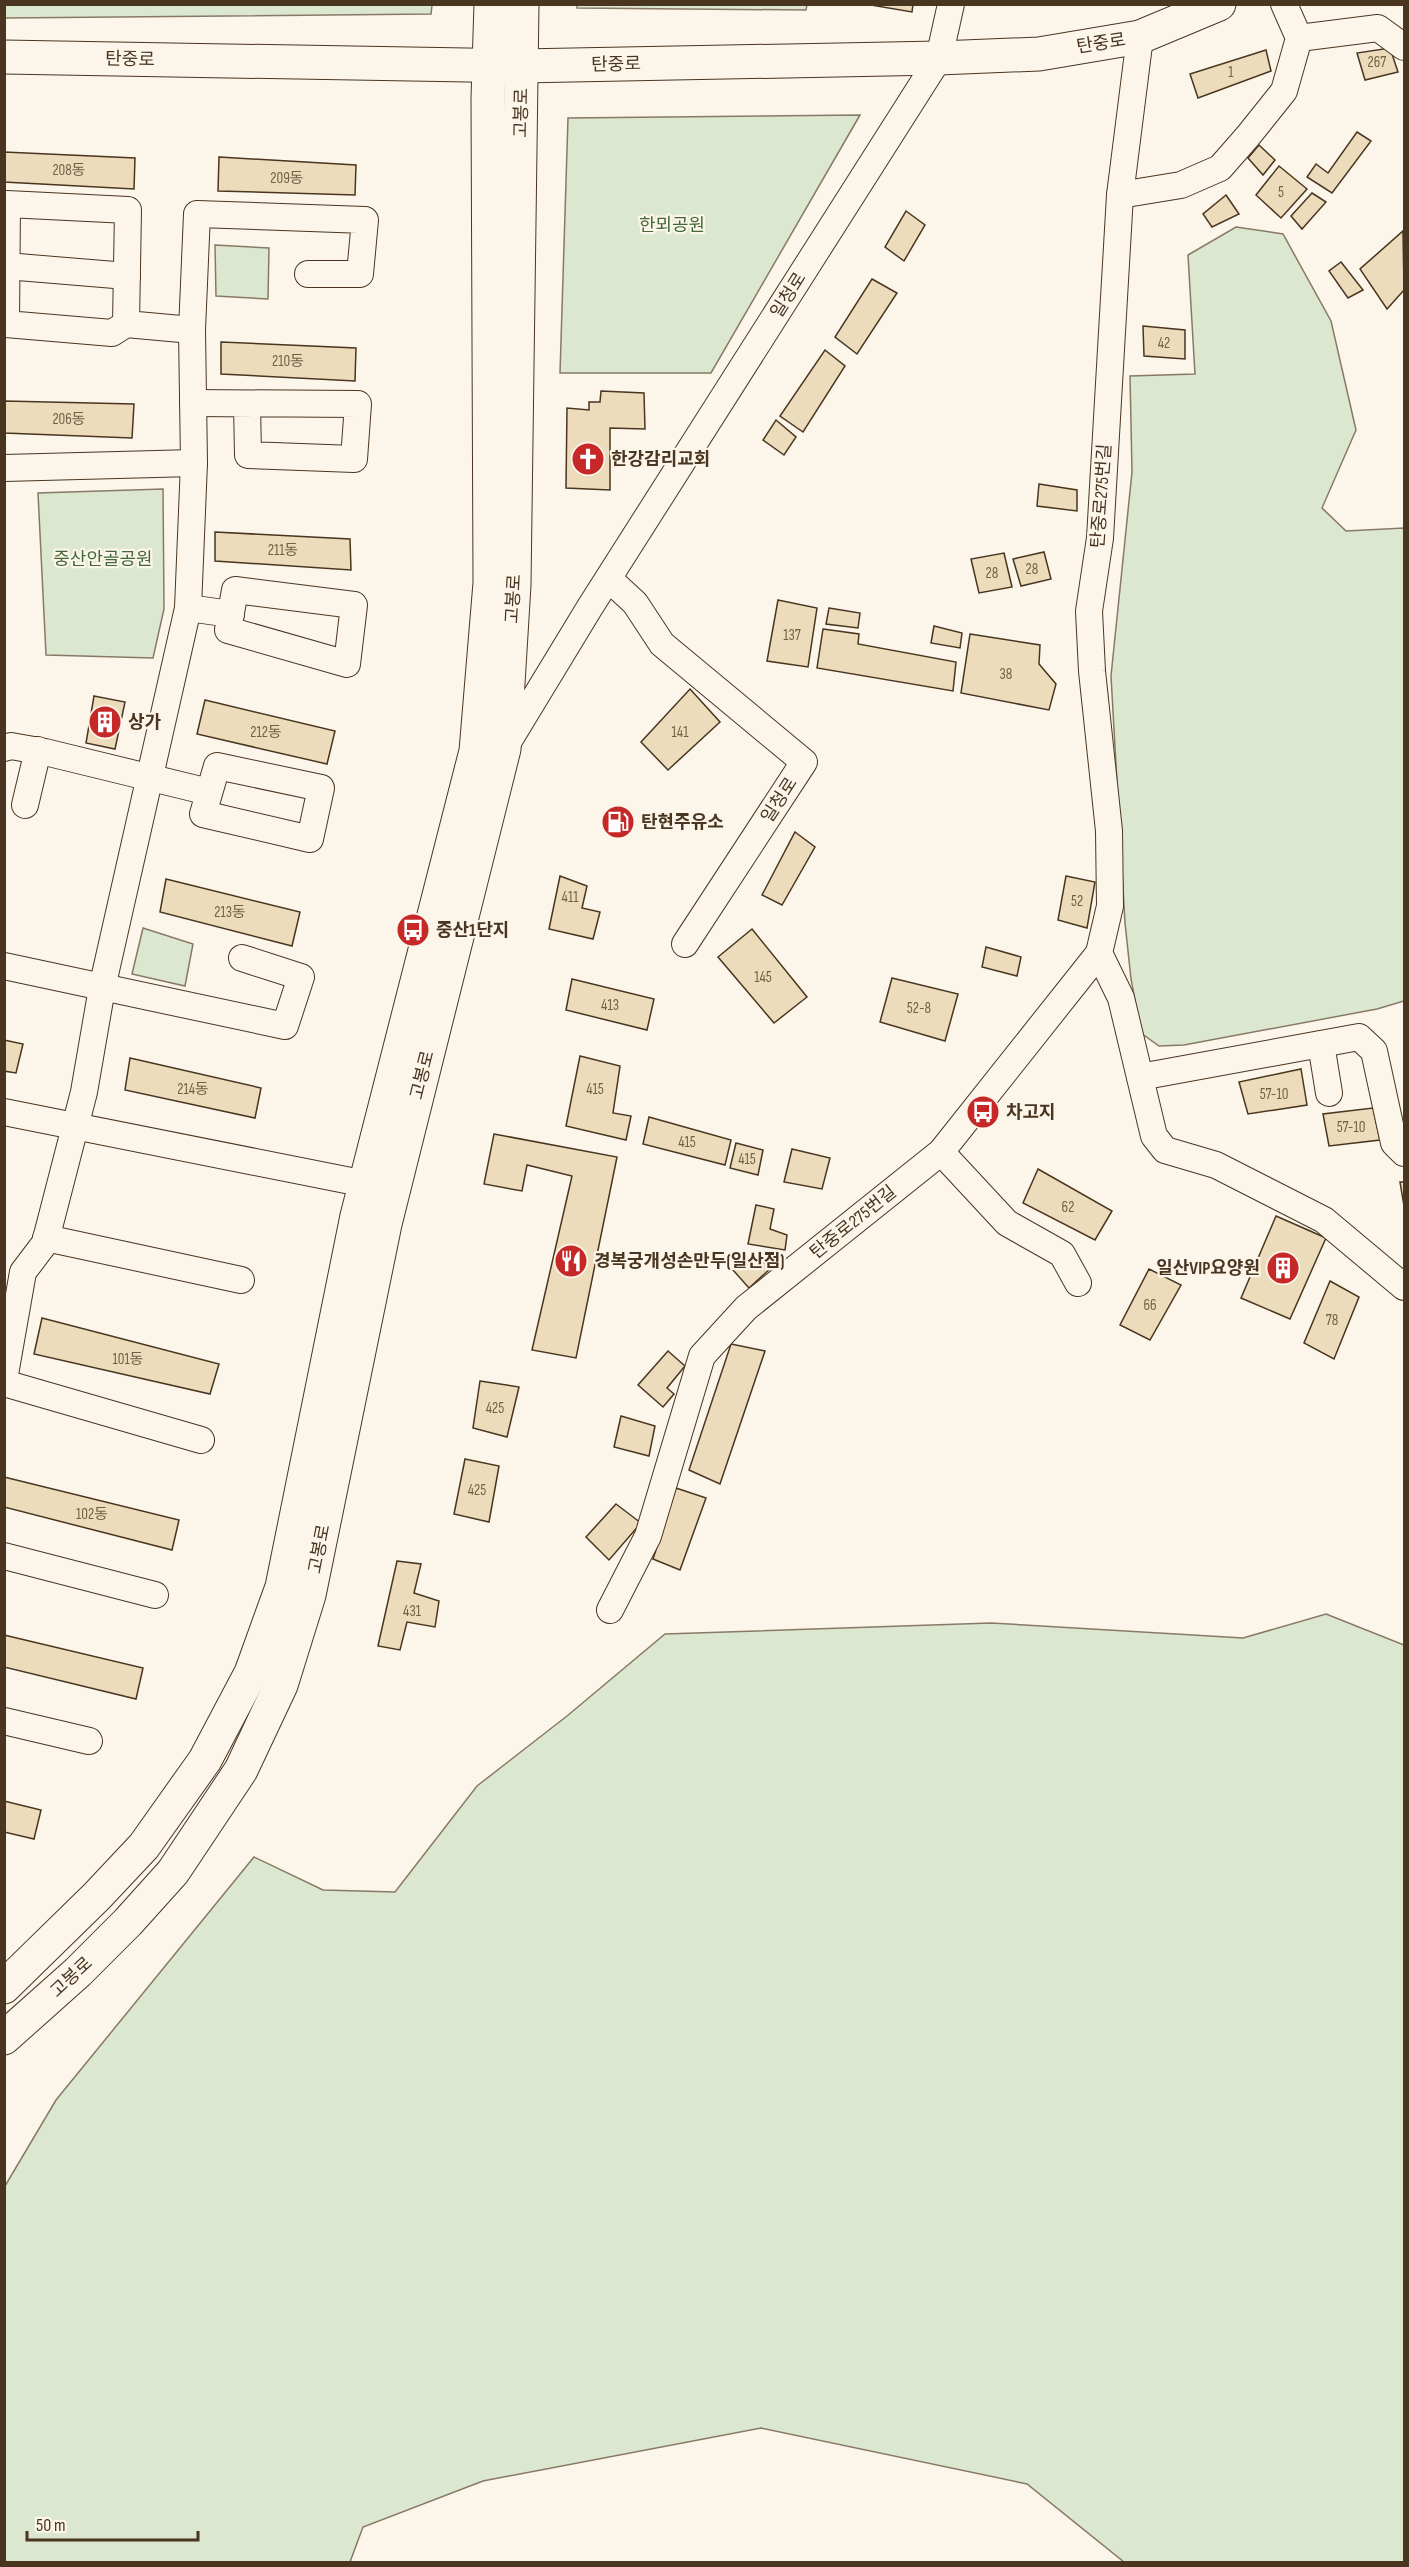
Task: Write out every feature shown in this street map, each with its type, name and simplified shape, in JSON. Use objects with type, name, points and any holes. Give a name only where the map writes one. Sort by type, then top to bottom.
[{"type":"main road","name":"고봉로","points":[[4,2038],[95,1956],[173,1872],[242,1770],[281,1685],[309,1594],[380,1186],[476,752],[490,583],[490,4]]},
{"type":"main road","name":"고봉로","points":[[4,1987],[98,1896],[144,1846],[205,1760],[251,1673],[282,1587],[357,1216],[380,1186],[504,749],[514,585],[522,4]]},
{"type":"main road","name":"탄중로","points":[[4,57],[521,66],[1039,54],[1140,37],[1219,4]]},
{"type":"street","name":"일청로","points":[[504,749],[939,58],[951,4]]},
{"type":"street","points":[[1120,195],[1181,184],[1220,168],[1284,91],[1299,38],[1284,4]]},
{"type":"street","points":[[1299,38],[1378,28],[1404,47]]},
{"type":"street","name":"탄중로275번길","points":[[610,1610],[648,1536],[702,1356],[746,1308],[941,1152],[1099,953],[1110,906],[1109,831],[1092,671],[1089,611],[1100,538],[1120,195],[1140,37]]},
{"type":"street","points":[[126,324],[128,210],[7,204],[6,324],[112,333],[126,324],[192,330]]},
{"type":"street","points":[[201,1440],[4,1381],[14,1270],[46,1238],[84,1092],[102,988],[188,608],[194,464],[192,330],[197,214],[365,220],[360,274],[308,274]]},
{"type":"street","points":[[6,266],[127,276]]},
{"type":"street","points":[[193,403],[358,404],[354,459],[248,455],[247,404]]},
{"type":"street","points":[[4,468],[194,464]]},
{"type":"street","name":"일청로","points":[[609,579],[635,603],[662,644],[804,762],[685,944]]},
{"type":"street","points":[[235,590],[354,605],[347,664],[228,630],[231,614],[235,590]]},
{"type":"street","points":[[188,608],[231,614]]},
{"type":"street","points":[[4,748],[11,746],[38,750],[209,792]]},
{"type":"street","points":[[25,805],[38,750]]},
{"type":"street","points":[[1099,953],[1121,998],[1154,1136],[1165,1150],[1216,1165],[1324,1220],[1404,1287]]},
{"type":"street","points":[[4,966],[285,1026],[301,976],[242,958]]},
{"type":"street","points":[[1140,1077],[1359,1037],[1374,1051],[1394,1143],[1404,1153]]},
{"type":"street","points":[[1322,1044],[1329,1093]]},
{"type":"street","points":[[4,1112],[380,1186]]},
{"type":"street","points":[[941,1152],[1007,1223],[1062,1254],[1078,1283]]},
{"type":"street","points":[[46,1238],[241,1280]]},
{"type":"street","points":[[4,1556],[155,1595]]},
{"type":"street","points":[[4,1721],[88,1741]]},
{"type":"green space","points":[[432,4],[431,14],[5,18],[4,5]]},
{"type":"green space","points":[[577,4],[807,5],[806,10],[577,8]]},
{"type":"green space","name":"한뫼공원","points":[[860,115],[711,373],[560,373],[568,118]]},
{"type":"green space","points":[[1236,227],[1283,234],[1331,321],[1356,430],[1322,508],[1346,531],[1404,528],[1404,1001],[1377,1009],[1184,1045],[1159,1046],[1141,1033],[1131,979],[1125,923],[1111,676],[1132,472],[1130,376],[1195,374],[1188,255]]},
{"type":"green space","points":[[215,245],[269,248],[268,299],[216,296]]},
{"type":"green space","name":"중산안골공원","points":[[163,489],[164,609],[153,658],[46,655],[38,493]]},
{"type":"green space","points":[[143,928],[193,944],[185,986],[132,974]]},
{"type":"green space","points":[[1326,1614],[1404,1645],[1404,2562],[1124,2562],[1027,2484],[761,2428],[483,2481],[363,2527],[350,2562],[5,2562],[5,2186],[56,2100],[254,1857],[323,1890],[395,1892],[477,1786],[567,1716],[665,1634],[991,1623],[1243,1638]]},
{"type":"building","points":[[865,4],[913,4],[912,12]]},
{"type":"building","points":[[1390,48],[1398,72],[1365,80],[1357,53]]},
{"type":"building","points":[[1266,50],[1271,71],[1198,98],[1190,74]]},
{"type":"building","points":[[1357,132],[1371,141],[1332,193],[1307,177],[1316,164],[1328,173]]},
{"type":"building","points":[[1259,145],[1275,160],[1263,175],[1248,158]]},
{"type":"building","points":[[4,152],[135,158],[134,189],[4,182]]},
{"type":"building","points":[[219,157],[356,165],[355,195],[218,191]]},
{"type":"building","points":[[1279,166],[1307,189],[1281,218],[1256,195]]},
{"type":"building","points":[[1312,193],[1326,202],[1302,229],[1291,216]]},
{"type":"building","points":[[1226,195],[1239,214],[1212,227],[1203,214]]},
{"type":"building","points":[[906,211],[925,225],[904,261],[885,247]]},
{"type":"building","points":[[1403,231],[1404,290],[1387,309],[1360,269]]},
{"type":"building","points":[[1341,262],[1363,290],[1348,298],[1329,271]]},
{"type":"building","points":[[872,279],[897,293],[857,354],[835,337]]},
{"type":"building","points":[[1143,326],[1185,330],[1185,359],[1144,356]]},
{"type":"building","points":[[221,342],[356,348],[355,381],[221,374]]},
{"type":"building","points":[[825,350],[845,366],[803,432],[780,416]]},
{"type":"building","name":"한강감리교회","points":[[601,391],[644,393],[645,429],[610,428],[610,490],[566,488],[567,408],[589,410],[589,402],[600,402]]},
{"type":"building","points":[[4,401],[134,404],[132,438],[4,433]]},
{"type":"building","points":[[776,420],[796,437],[784,455],[763,440]]},
{"type":"building","points":[[1039,484],[1077,490],[1077,511],[1037,506]]},
{"type":"building","points":[[215,532],[350,539],[351,570],[215,561]]},
{"type":"building","points":[[1044,552],[1051,579],[1021,586],[1013,559]]},
{"type":"building","points":[[1004,553],[1012,587],[979,593],[971,559]]},
{"type":"building","points":[[778,600],[817,608],[808,667],[767,661]]},
{"type":"building","points":[[829,608],[860,613],[858,628],[826,624]]},
{"type":"building","points":[[934,626],[962,633],[960,648],[931,643]]},
{"type":"building","points":[[823,629],[859,634],[858,644],[956,662],[953,691],[817,668]]},
{"type":"building","points":[[970,634],[1040,645],[1039,664],[1056,684],[1049,710],[961,693]]},
{"type":"building","points":[[690,689],[720,722],[668,770],[641,742]]},
{"type":"building","name":"상가","points":[[94,696],[125,702],[115,749],[86,743]]},
{"type":"building","points":[[205,700],[335,731],[327,764],[197,734]]},
{"type":"building","points":[[795,832],[815,847],[782,905],[762,895]]},
{"type":"building","points":[[560,876],[587,886],[582,908],[600,912],[593,939],[549,929]]},
{"type":"building","points":[[1066,876],[1095,882],[1087,928],[1058,920]]},
{"type":"building","points":[[166,879],[300,912],[292,946],[160,912]]},
{"type":"building","points":[[752,929],[807,997],[774,1023],[718,957]]},
{"type":"building","points":[[986,947],[1021,957],[1017,976],[982,967]]},
{"type":"building","points":[[892,978],[958,994],[945,1041],[880,1022]]},
{"type":"building","points":[[572,979],[654,999],[647,1030],[566,1010]]},
{"type":"building","points":[[4,1040],[23,1044],[16,1073],[4,1071]]},
{"type":"building","points":[[580,1056],[620,1066],[613,1113],[631,1116],[626,1140],[566,1126]]},
{"type":"building","points":[[130,1058],[261,1088],[255,1118],[125,1090]]},
{"type":"building","points":[[1301,1069],[1307,1105],[1248,1114],[1239,1082]]},
{"type":"building","points":[[1373,1108],[1380,1140],[1329,1146],[1323,1114]]},
{"type":"building","points":[[649,1117],[731,1140],[725,1165],[643,1144]]},
{"type":"building","points":[[494,1134],[617,1157],[576,1358],[532,1350],[572,1176],[527,1165],[522,1191],[484,1184]]},
{"type":"building","points":[[736,1143],[763,1150],[758,1175],[730,1168]]},
{"type":"building","points":[[792,1149],[830,1158],[822,1189],[784,1182]]},
{"type":"building","points":[[1038,1169],[1112,1211],[1095,1240],[1023,1203]]},
{"type":"building","points":[[1400,1182],[1404,1182],[1404,1206]]},
{"type":"building","points":[[756,1205],[774,1209],[770,1229],[787,1235],[785,1250],[748,1244]]},
{"type":"building","name":"일산VIP요양원","points":[[1276,1216],[1326,1238],[1290,1319],[1241,1298]]},
{"type":"building","points":[[746,1257],[755,1266],[762,1261],[771,1268],[749,1288],[733,1270]]},
{"type":"building","points":[[1149,1269],[1181,1285],[1150,1340],[1120,1325]]},
{"type":"building","points":[[1330,1281],[1359,1297],[1334,1359],[1304,1343]]},
{"type":"building","points":[[42,1318],[219,1364],[210,1394],[34,1354]]},
{"type":"building","points":[[731,1344],[765,1351],[720,1484],[689,1470]]},
{"type":"building","points":[[668,1351],[685,1366],[667,1388],[674,1394],[663,1407],[638,1385]]},
{"type":"building","points":[[480,1381],[519,1387],[507,1437],[473,1428]]},
{"type":"building","points":[[621,1416],[655,1426],[649,1456],[614,1447]]},
{"type":"building","points":[[465,1459],[499,1466],[489,1522],[454,1514]]},
{"type":"building","points":[[4,1477],[179,1520],[172,1550],[4,1507]]},
{"type":"building","points":[[676,1488],[706,1498],[680,1570],[653,1559]]},
{"type":"building","points":[[616,1504],[641,1523],[609,1560],[586,1537]]},
{"type":"building","points":[[397,1561],[421,1564],[414,1593],[439,1601],[435,1627],[407,1622],[400,1650],[378,1646]]},
{"type":"building","points":[[4,1635],[143,1668],[136,1699],[4,1667]]},
{"type":"building","points":[[4,1801],[41,1810],[34,1839],[4,1832]]},
{"type":"place","name":"한강감리교회","points":[[588,459]]},
{"type":"place","name":"상가","points":[[105,722]]},
{"type":"place","name":"탄현주유소","points":[[618,822]]},
{"type":"place","name":"중산1단지","points":[[413,930]]},
{"type":"place","name":"차고지","points":[[983,1112]]},
{"type":"place","name":"경복궁개성손만두(일산점)","points":[[571,1261]]},
{"type":"place","name":"일산VIP요양원","points":[[1283,1268]]}]
